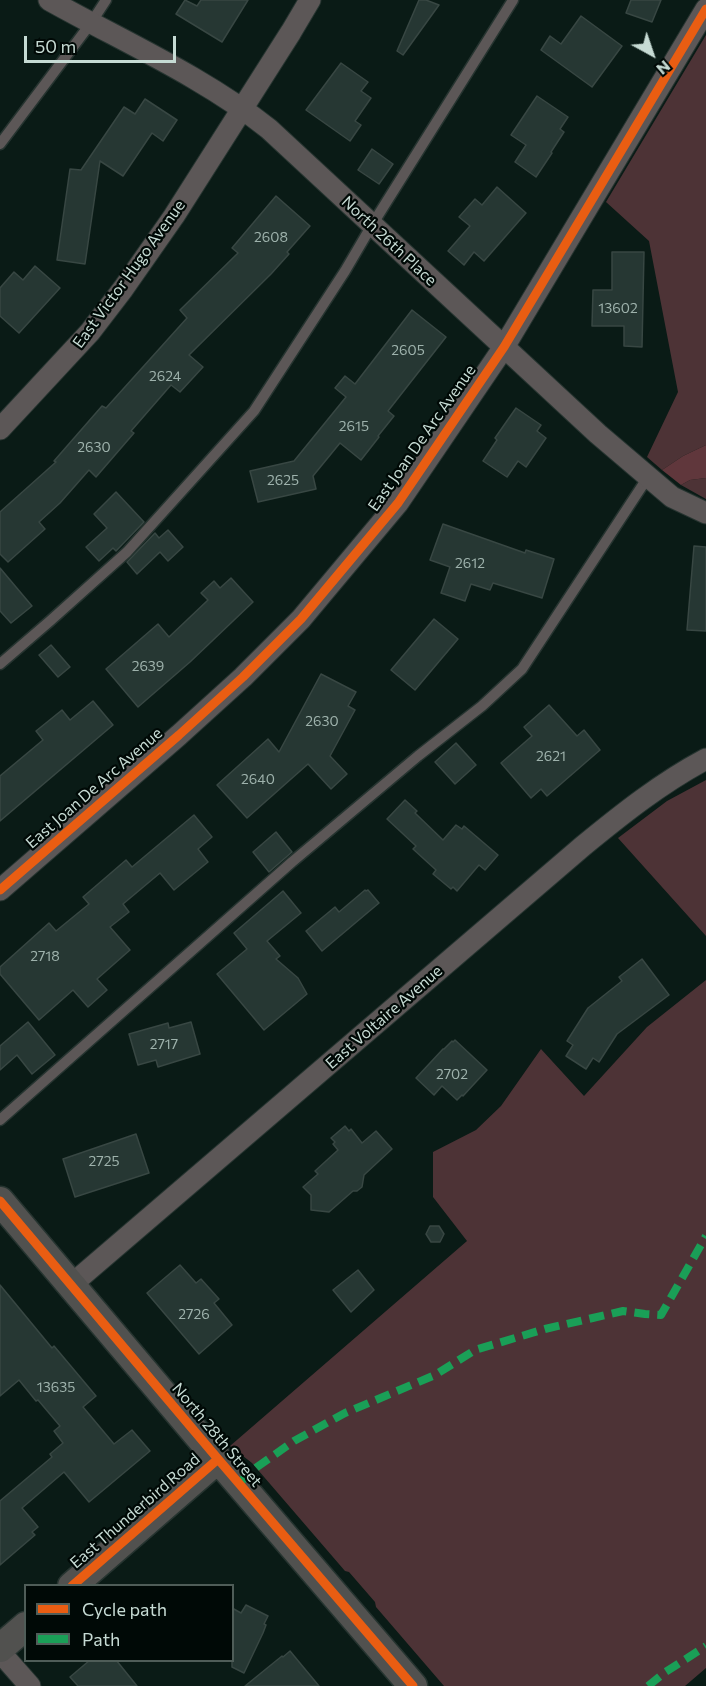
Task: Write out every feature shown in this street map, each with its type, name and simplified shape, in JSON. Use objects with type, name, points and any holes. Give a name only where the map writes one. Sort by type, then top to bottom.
[{"type":"street","name":"North 26th Place","points":[[50,0],[203,84],[242,108],[269,129],[598,434],[672,497],[706,513]]},
{"type":"street","name":"East Victor Hugo Avenue","points":[[0,429],[83,340],[110,306],[174,216],[310,0]]},
{"type":"street","name":"East Joan De Arc Avenue","points":[[0,890],[243,677],[301,619],[398,502],[504,347],[706,9]]},
{"type":"street","name":"East Voltaire Avenue","points":[[70,1285],[583,846],[632,806],[706,759]]},
{"type":"street","name":"North 28th Street","points":[[0,1202],[413,1686]]},
{"type":"street","name":"East Thunderbird Road","points":[[74,1584],[218,1459]]},
{"type":"street","points":[[24,1628],[0,1650],[30,1686]]},
{"type":"lane","points":[[0,144],[106,0]]},
{"type":"lane","points":[[0,664],[128,552],[255,411],[513,0]]},
{"type":"lane","points":[[0,1120],[292,862],[418,756],[482,706],[522,669],[648,477]]},
{"type":"shaded area","points":[[706,35],[706,445],[662,470],[647,457],[678,392],[649,241],[606,202]]},
{"type":"shaded area","points":[[706,445],[706,478],[690,480],[681,485],[662,470],[683,456]]},
{"type":"shaded area","points":[[706,478],[706,499],[681,485],[690,480]]},
{"type":"shaded area","points":[[706,780],[706,936],[618,838],[667,801]]},
{"type":"shaded area","points":[[706,980],[706,1668],[685,1686],[444,1686],[376,1607],[375,1602],[349,1572],[345,1571],[252,1463],[230,1446],[467,1241],[433,1197],[433,1152],[476,1130],[501,1106],[541,1049],[584,1096],[647,1027]]},
{"type":"building","points":[[185,0],[197,6],[201,0],[248,0],[222,42],[176,14]]},
{"type":"building","points":[[419,0],[439,5],[403,55],[397,51]]},
{"type":"building","points":[[631,0],[661,0],[652,22],[626,13]]},
{"type":"building","points":[[581,16],[622,46],[592,87],[541,50],[550,36],[561,44]]},
{"type":"building","points":[[341,63],[368,82],[361,91],[371,98],[355,121],[361,125],[350,141],[306,110]]},
{"type":"building","points":[[537,96],[568,117],[560,129],[564,132],[536,177],[515,162],[526,145],[511,135]]},
{"type":"building","points":[[145,99],[177,120],[163,141],[152,133],[123,176],[100,161],[85,264],[57,260],[70,169],[81,170],[124,107],[135,114]]},
{"type":"building","points":[[372,149],[393,164],[379,184],[358,170]]},
{"type":"building","points":[[497,187],[526,213],[484,261],[474,252],[464,265],[448,251],[470,226],[459,217],[475,199],[482,205]]},
{"type":"building","points":[[276,196],[310,226],[271,274],[189,355],[203,367],[180,392],[171,385],[131,431],[134,433],[96,477],[89,470],[60,503],[39,522],[45,529],[8,562],[0,554],[0,512],[56,462],[54,461],[102,406],[106,408],[187,318],[180,310],[238,253],[232,248]]},
{"type":"building","points":[[612,252],[644,252],[642,347],[624,346],[624,326],[592,326],[593,290],[612,290]]},
{"type":"building","points":[[35,266],[60,288],[19,333],[0,316],[0,288],[14,272],[23,280]]},
{"type":"building","points":[[412,310],[446,337],[388,411],[394,416],[361,460],[340,443],[313,476],[316,489],[258,502],[250,471],[294,461],[346,397],[335,388],[345,376],[355,384]]},
{"type":"building","points":[[516,408],[541,425],[537,431],[546,438],[526,467],[518,461],[507,477],[483,461],[497,440],[495,438]]},
{"type":"building","points":[[116,492],[144,522],[116,551],[113,548],[99,561],[86,547],[107,528],[94,514]]},
{"type":"building","points":[[443,524],[525,553],[526,550],[554,559],[542,598],[493,583],[490,590],[471,584],[465,601],[441,593],[450,567],[430,560]]},
{"type":"building","points":[[168,530],[183,547],[168,561],[160,552],[137,574],[127,562],[155,533],[159,538]]},
{"type":"building","points":[[694,546],[706,547],[706,631],[687,630]]},
{"type":"building","points":[[0,568],[32,606],[11,623],[0,611]]},
{"type":"building","points":[[231,578],[253,602],[190,662],[138,707],[106,669],[158,624],[169,637],[208,600],[201,593],[214,581],[220,588]]},
{"type":"building","points":[[434,619],[458,639],[415,690],[391,670]]},
{"type":"building","points":[[51,645],[70,667],[58,677],[39,655]]},
{"type":"building","points":[[321,674],[356,692],[348,706],[355,710],[330,756],[347,774],[331,789],[308,764],[247,818],[217,785],[268,739],[279,752]]},
{"type":"building","points":[[93,701],[113,725],[0,821],[0,776],[43,740],[36,731],[62,710],[70,720]]},
{"type":"building","points":[[549,705],[577,736],[584,730],[600,750],[547,796],[541,789],[531,798],[501,763],[532,736],[524,727]]},
{"type":"building","points":[[456,743],[476,765],[455,784],[435,762]]},
{"type":"building","points":[[405,800],[443,840],[456,825],[462,829],[464,826],[498,855],[485,870],[479,865],[457,891],[453,887],[451,889],[433,874],[436,870],[413,849],[416,846],[387,819]]},
{"type":"building","points":[[194,815],[212,837],[198,849],[208,862],[174,890],[160,873],[123,904],[129,912],[110,927],[130,950],[97,979],[107,990],[88,1007],[73,990],[39,1020],[0,974],[0,967],[49,923],[56,931],[89,904],[83,897],[126,860],[132,867]]},
{"type":"building","points":[[276,832],[292,852],[269,872],[253,852]]},
{"type":"building","points":[[365,890],[368,890],[379,903],[322,951],[306,931],[335,907],[339,912]]},
{"type":"building","points":[[283,891],[301,913],[267,941],[280,956],[276,959],[298,978],[307,994],[264,1030],[217,974],[247,949],[234,933]]},
{"type":"building","points":[[642,959],[669,995],[617,1034],[599,1062],[593,1058],[586,1069],[566,1056],[573,1045],[567,1041],[588,1008],[622,981],[619,977]]},
{"type":"building","points":[[28,1022],[55,1055],[32,1074],[17,1055],[0,1070],[0,1046]]},
{"type":"building","points":[[191,1022],[200,1054],[158,1067],[156,1060],[138,1065],[129,1034],[168,1023],[169,1028]]},
{"type":"building","points":[[455,1040],[487,1070],[457,1100],[442,1086],[434,1095],[416,1078],[443,1049]]},
{"type":"building","points":[[345,1126],[349,1131],[351,1129],[362,1143],[376,1131],[392,1149],[364,1175],[362,1187],[357,1191],[353,1191],[329,1212],[311,1210],[311,1195],[303,1187],[318,1174],[315,1171],[338,1150],[331,1138]]},
{"type":"building","points":[[136,1134],[149,1173],[75,1197],[63,1159]]},
{"type":"building","points":[[430,1226],[439,1226],[444,1234],[440,1242],[431,1242],[426,1234]]},
{"type":"building","points":[[180,1265],[196,1283],[201,1279],[219,1299],[214,1303],[232,1325],[199,1354],[147,1293]]},
{"type":"building","points":[[358,1270],[374,1290],[351,1312],[333,1290]]},
{"type":"building","points":[[0,1285],[52,1348],[54,1346],[96,1396],[83,1407],[114,1444],[132,1430],[150,1451],[89,1502],[64,1472],[22,1508],[38,1527],[32,1532],[35,1535],[0,1565],[0,1501],[52,1457],[50,1454],[63,1443],[54,1431],[60,1426],[19,1380],[0,1396]]},
{"type":"building","points":[[246,1605],[268,1616],[263,1633],[244,1673],[232,1667],[232,1662],[234,1662],[234,1609],[241,1613]]},
{"type":"building","points":[[290,1651],[319,1686],[245,1686],[282,1656]]},
{"type":"building","points":[[88,1662],[118,1662],[137,1686],[78,1686],[70,1677]]},
{"type":"marked path","points":[[239,1483],[294,1441],[345,1413],[435,1375],[475,1350],[545,1329],[623,1311],[661,1315],[706,1236]]},
{"type":"marked path","points":[[648,1686],[706,1646]]},
{"type":"cycle path","points":[[0,890],[243,677],[301,619],[398,503],[504,347],[706,9]]},
{"type":"cycle path","points":[[0,1201],[413,1686]]},
{"type":"cycle path","points":[[74,1584],[218,1459]]}]
